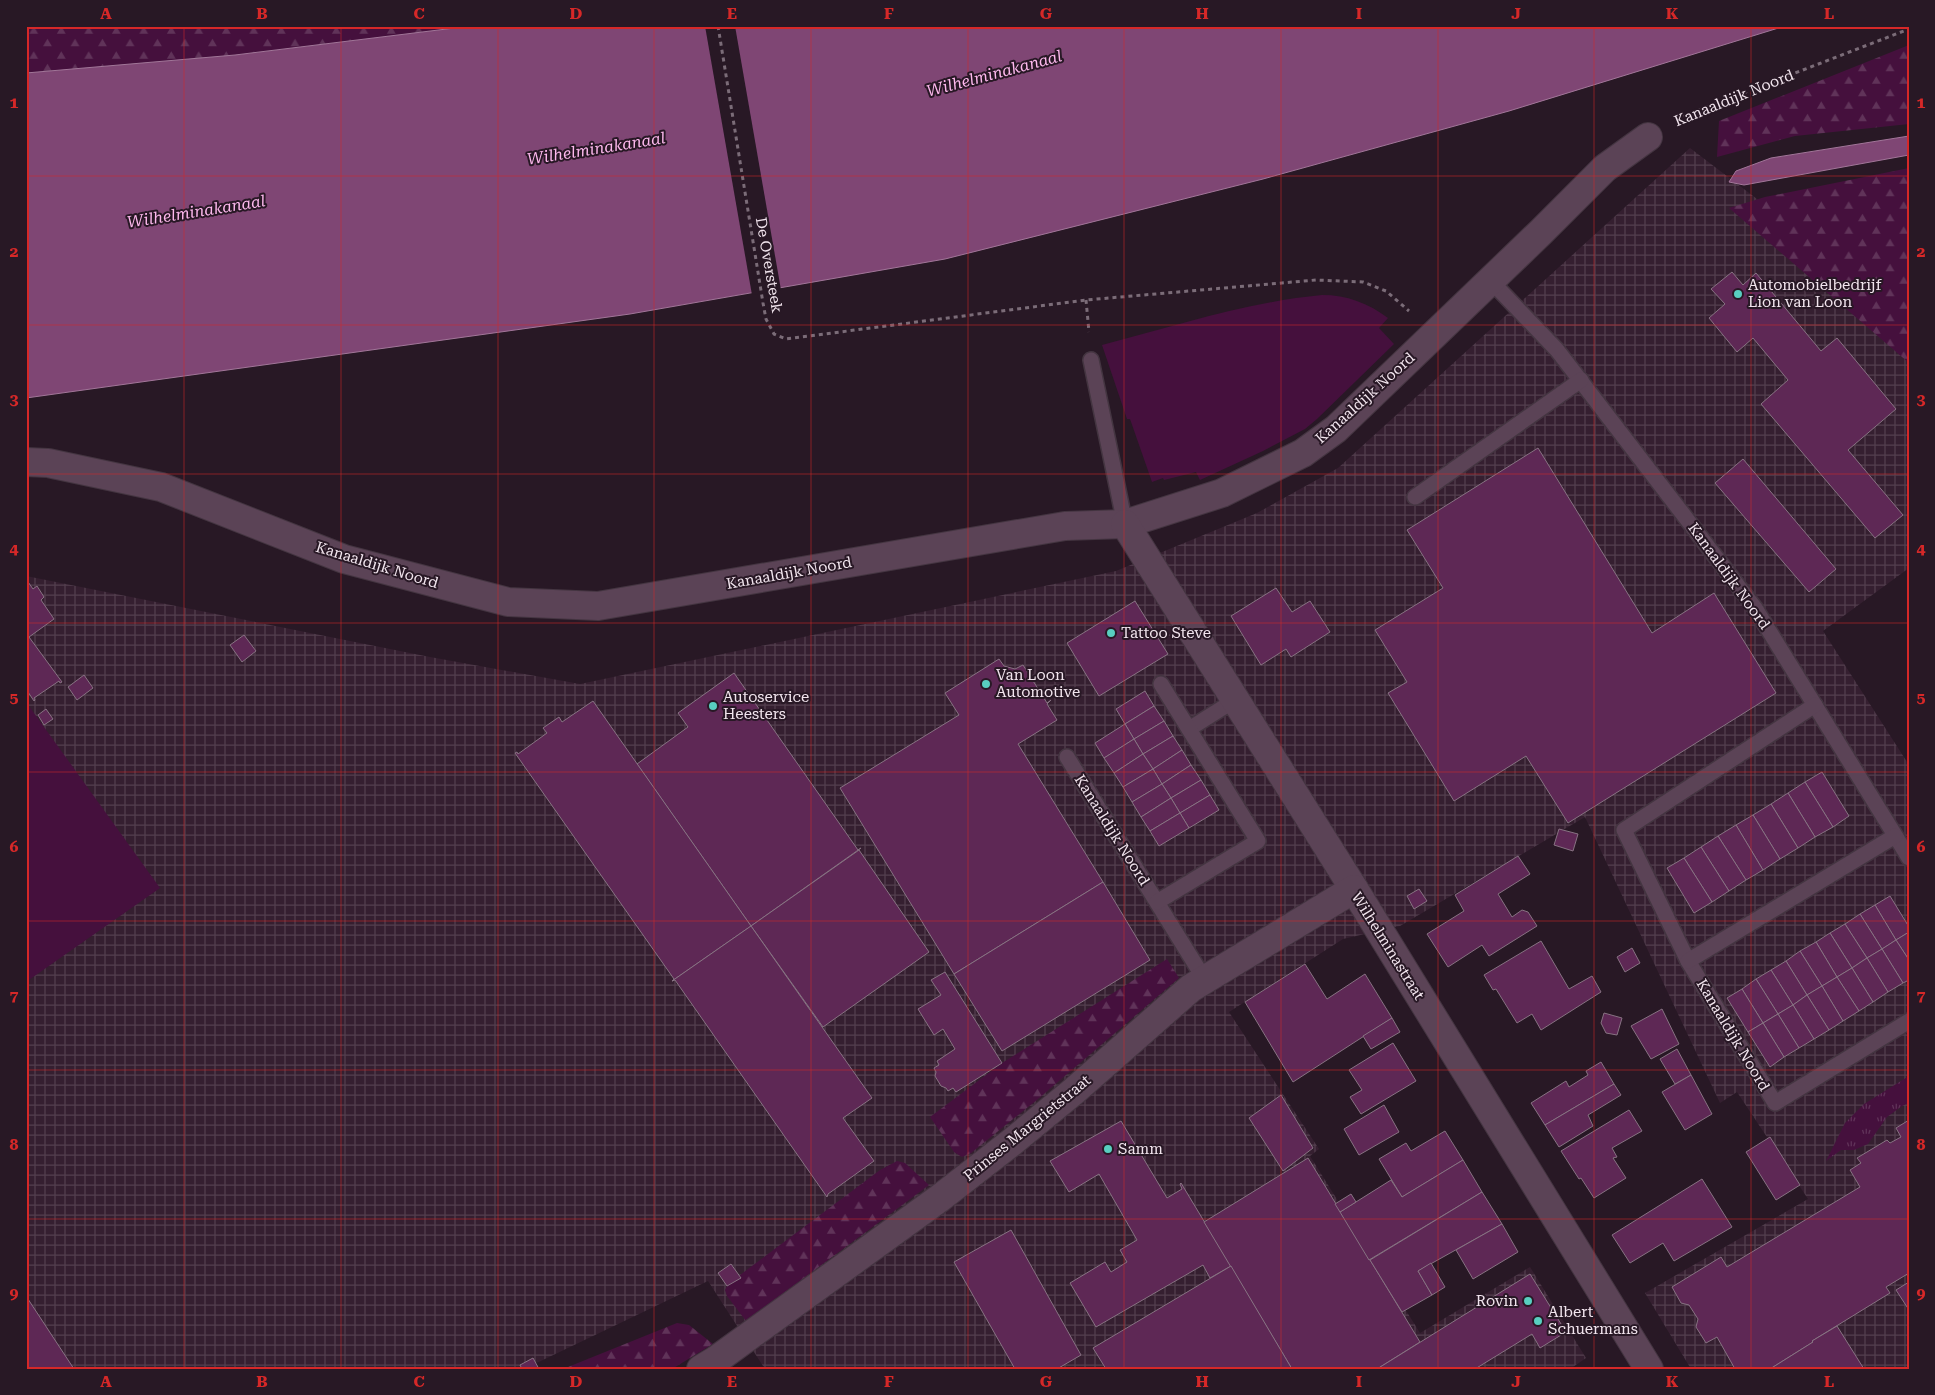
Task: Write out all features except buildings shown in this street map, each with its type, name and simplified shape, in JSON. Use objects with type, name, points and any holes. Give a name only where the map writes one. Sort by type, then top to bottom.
[{"type":"street","name":"Kanaaldijk Noord","points":[[26,462],[48,463],[161,488],[344,559],[508,602],[598,606],[1065,526],[1125,524],[1222,493],[1304,452],[1336,430],[1605,168],[1648,137]]},
{"type":"street","name":"Wilhelminastraat","points":[[1125,524],[1354,889],[1649,1369]]},
{"type":"street","name":"Prinses Margrietstraat","points":[[713,1366],[998,1153],[1074,1091],[1191,988],[1354,889]]},
{"type":"lane","name":"Kanaaldijk Noord","points":[[1490,280],[1557,350],[1755,608],[1909,858]]},
{"type":"lane","points":[[1091,360],[1125,524]]},
{"type":"lane","points":[[1416,497],[1580,380]]},
{"type":"lane","name":"Kanaaldijk Noord","points":[[1157,902],[1258,841],[1161,684]]},
{"type":"lane","points":[[1189,729],[1235,700]]},
{"type":"lane","name":"Kanaaldijk Noord","points":[[1815,705],[1624,830],[1688,961],[1775,1103],[1909,1021]]},
{"type":"lane","name":"Kanaaldijk Noord","points":[[1068,757],[1205,980]]},
{"type":"lane","points":[[1688,961],[1895,836]]},
{"type":"path","name":"De Oversteek","points":[[718,26],[763,303],[766,319],[774,334],[786,339],[1064,304],[1316,280],[1363,282],[1386,291],[1434,334]]},
{"type":"path","name":"Kanaaldijk Noord","points":[[1648,137],[1674,120],[1909,29]]},
{"type":"shaded area","points":[[1690,148],[1871,286],[1909,331],[1909,568],[1823,631],[1909,765],[1909,1369],[1691,1369],[1645,1293],[1808,1199],[1737,1092],[1720,1103],[1585,817],[1400,926],[1343,939],[1229,1012],[1319,1149],[1310,1156],[1420,1333],[1530,1267],[1586,1358],[1570,1369],[765,1369],[708,1281],[524,1369],[26,1369],[26,576],[430,657],[580,684],[1116,571],[1257,513],[1338,468]]},
{"type":"green space","points":[[26,26],[471,26],[235,55],[26,73]]},
{"type":"green space","points":[[1909,45],[1909,124],[1795,136],[1717,157],[1719,121]]},
{"type":"green space","points":[[1909,168],[1909,363],[1729,208],[1765,197]]},
{"type":"green space","points":[[1322,295],[1349,298],[1365,304],[1388,318],[1379,328],[1394,344],[1305,429],[1200,480],[1196,472],[1152,482],[1130,419],[1127,419],[1102,345],[1239,309],[1294,298]]},
{"type":"green space","points":[[26,702],[160,888],[26,982]]},
{"type":"green space","points":[[1167,959],[1179,978],[1038,1099],[971,1153],[962,1157],[954,1152],[930,1117],[1002,1063]]},
{"type":"green space","points":[[1909,1076],[1909,1103],[1887,1117],[1868,1144],[1854,1150],[1841,1150],[1826,1161],[1845,1123],[1864,1104]]},
{"type":"green space","points":[[897,1161],[905,1163],[929,1185],[746,1321],[727,1296],[725,1290],[728,1284],[880,1170]]},
{"type":"green space","points":[[677,1323],[689,1325],[713,1344],[672,1369],[563,1369]]},
{"type":"water","name":"Wilhelminakanaal","points":[[471,26],[1785,26],[1509,111],[1263,179],[945,259],[630,314],[26,398],[26,73],[235,55]]},
{"type":"water","points":[[1909,136],[1909,155],[1744,185],[1729,182],[1736,171],[1771,158]]},
{"type":"pier","points":[[705,26],[735,26],[781,290],[752,295]]},
{"type":"place","name":"Automobielbedrijf Lion van Loon","points":[[1738,294]]},
{"type":"place","name":"Tattoo Steve","points":[[1111,633]]},
{"type":"place","name":"Van Loon Automotive","points":[[986,684]]},
{"type":"place","name":"Autoservice Heesters","points":[[713,706]]},
{"type":"place","name":"Samm","points":[[1108,1149]]},
{"type":"place","name":"Rovin","points":[[1528,1301]]},
{"type":"place","name":"Albert Schuermans","points":[[1538,1321]]}]
